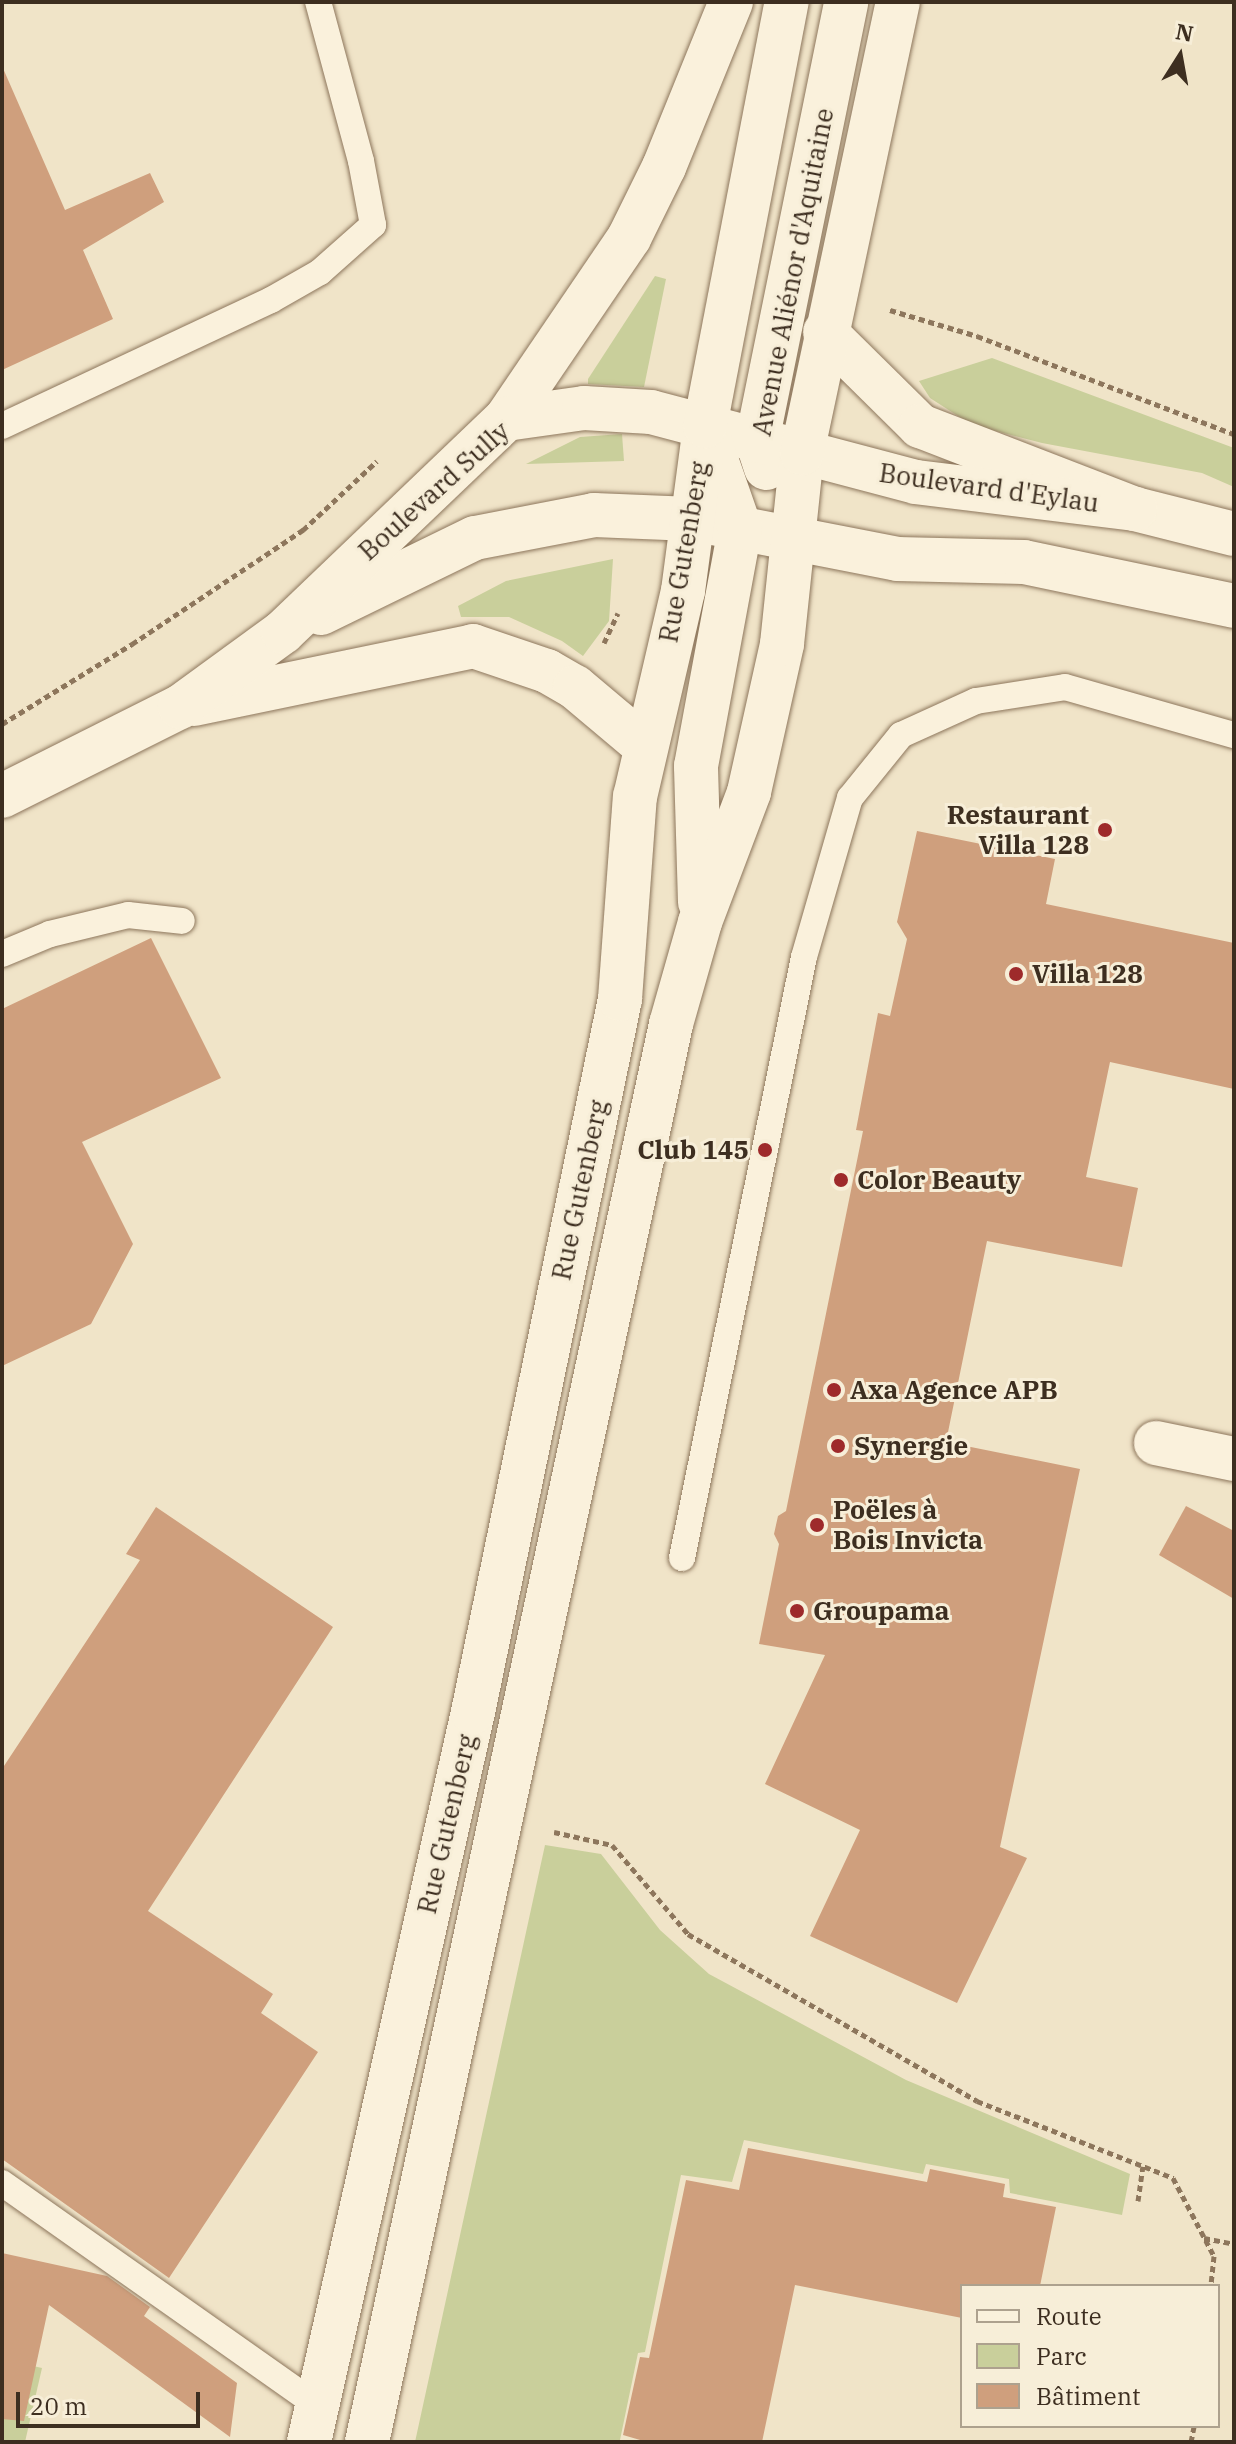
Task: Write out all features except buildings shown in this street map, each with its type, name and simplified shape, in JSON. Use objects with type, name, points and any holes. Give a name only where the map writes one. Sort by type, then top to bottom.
[{"type":"main road","points":[[506,419],[629,238],[664,167],[731,2]]},
{"type":"main road","points":[[705,426],[787,2]]},
{"type":"main road","name":"Avenue Aliénor d'Aquitaine","points":[[790,538],[757,441],[846,2]]},
{"type":"main road","name":"Avenue Aliénor d'Aquitaine","points":[[802,453],[825,332],[898,2]]},
{"type":"main road","name":"Boulevard d'Eylau","points":[[825,332],[920,426],[1135,509],[1234,534]]},
{"type":"main road","name":"Boulevard Sully","points":[[2,796],[180,707],[283,632],[506,419],[584,408],[651,412],[705,426]]},
{"type":"main road","name":"Boulevard d'Eylau","points":[[705,426],[916,482],[1135,509]]},
{"type":"main road","name":"Rue Gutenberg","points":[[313,2423],[473,1712],[620,999],[635,797],[683,591],[705,426]]},
{"type":"main road","name":"Rue Gutenberg","points":[[700,922],[696,766],[740,528],[705,426]]},
{"type":"main road","name":"Rue Gutenberg","points":[[367,2442],[671,1024],[700,922],[749,792],[782,644],[790,538],[802,453]]},
{"type":"main road","name":"Boulevard Sully","points":[[283,632],[475,538],[594,515],[692,519]]},
{"type":"main road","points":[[692,519],[897,559],[1024,562],[1234,606]]},
{"type":"main road","name":"Boulevard Sully","points":[[180,707],[473,646],[547,671],[575,687],[645,746]]},
{"type":"main road","points":[[1156,1443],[1234,1459]]},
{"type":"lane","points":[[2,426],[271,300],[320,272],[373,225],[361,161],[318,2]]},
{"type":"lane","points":[[682,1558],[804,957],[850,798],[901,735],[976,701],[1065,687],[1234,735]]},
{"type":"lane","points":[[2,954],[50,934],[128,915],[182,921]]},
{"type":"lane","points":[[2,2183],[313,2423]]},
{"type":"path","points":[[499,1819],[612,1845],[688,1934],[977,2101],[1173,2178],[1214,2256],[1211,2284]]},
{"type":"path","points":[[1138,2201],[1143,2166]]},
{"type":"path","points":[[1203,2237],[1234,2244]]},
{"type":"green space","points":[[655,276],[666,279],[644,387],[588,384],[588,379]]},
{"type":"green space","points":[[992,358],[1234,448],[1234,487],[1202,473],[1042,443],[972,425],[930,398],[919,381]]},
{"type":"green space","points":[[622,434],[624,461],[526,464],[580,437]]},
{"type":"green space","points":[[613,559],[609,621],[583,656],[562,641],[509,617],[461,617],[458,606],[506,581]]},
{"type":"green space","points":[[545,1845],[601,1854],[660,1930],[709,1974],[906,2080],[1130,2174],[1122,2215],[1010,2193],[1009,2179],[926,2164],[923,2174],[744,2140],[732,2182],[681,2175],[645,2352],[638,2353],[620,2440],[626,2442],[415,2442]]},
{"type":"green space","points":[[2,2359],[42,2368],[25,2442],[2,2442]]},
{"type":"place","name":"Restaurant Villa 128","points":[[1105,830]]},
{"type":"place","name":"Villa 128","points":[[1016,974]]},
{"type":"place","name":"Club 145","points":[[765,1150]]},
{"type":"place","name":"Color Beauty","points":[[841,1180]]},
{"type":"place","name":"Axa Agence APB","points":[[834,1390]]},
{"type":"place","name":"Synergie","points":[[838,1446]]},
{"type":"place","name":"Poëles à Bois Invicta","points":[[817,1525]]},
{"type":"place","name":"Groupama","points":[[797,1611]]}]
